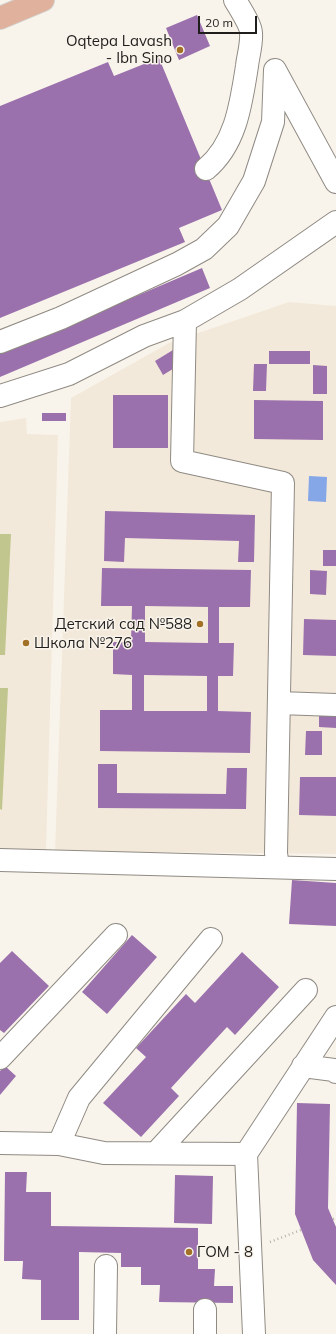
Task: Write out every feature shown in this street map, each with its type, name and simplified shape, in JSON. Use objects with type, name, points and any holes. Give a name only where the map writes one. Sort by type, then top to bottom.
[{"type":"main road","points":[[0,18],[43,0]]},
{"type":"street","points":[[206,169],[215,162],[222,152],[230,138],[239,114],[252,31],[235,0]]},
{"type":"street","points":[[0,342],[61,318],[177,264],[204,249],[228,226],[254,181],[273,122],[275,70],[336,182]]},
{"type":"street","points":[[0,396],[69,374],[144,336],[185,321],[240,289],[336,222]]},
{"type":"street","points":[[185,321],[182,461],[282,483],[278,867]]},
{"type":"street","points":[[279,703],[336,705]]},
{"type":"street","points":[[0,860],[336,869]]},
{"type":"street","points":[[0,1058],[116,935]]},
{"type":"street","points":[[59,1144],[79,1098],[211,939]]},
{"type":"street","points":[[156,1154],[306,990]]},
{"type":"street","points":[[254,1334],[246,1154],[336,1017]]},
{"type":"street","points":[[304,1066],[334,1070],[336,1072]]},
{"type":"street","points":[[0,1143],[59,1144],[104,1153],[246,1154]]},
{"type":"street","points":[[105,1334],[106,1266]]},
{"type":"street","points":[[205,1310],[205,1334]]},
{"type":"path","points":[[250,1249],[301,1230]]},
{"type":"shaded area","name":"Детский сад №588","points":[[289,302],[336,306],[336,854],[55,851],[71,398],[169,343]]},
{"type":"shaded area","name":"Школа №276","points":[[26,418],[27,434],[58,435],[46,851],[0,851],[0,422]]},
{"type":"green space","points":[[0,534],[11,534],[5,655],[0,655]]},
{"type":"green space","points":[[0,688],[8,688],[2,810],[0,809]]},
{"type":"water","points":[[309,476],[327,477],[326,502],[308,501]]},
{"type":"building","points":[[197,15],[210,46],[179,60],[166,28]]},
{"type":"building","points":[[159,58],[222,210],[179,228],[185,242],[0,318],[0,106],[108,62],[114,76]]},
{"type":"building","points":[[202,268],[210,288],[0,377],[0,354]]},
{"type":"building","points":[[173,350],[181,364],[163,375],[155,361]]},
{"type":"building","points":[[269,351],[310,351],[310,364],[269,364]]},
{"type":"building","points":[[254,364],[267,364],[266,391],[253,391]]},
{"type":"building","points":[[313,365],[327,366],[327,394],[313,394]]},
{"type":"building","points":[[113,395],[168,395],[168,448],[113,448]]},
{"type":"building","points":[[254,400],[323,401],[323,440],[254,439]]},
{"type":"building","points":[[42,413],[66,413],[66,421],[42,421]]},
{"type":"building","points":[[105,511],[255,515],[254,562],[238,562],[239,541],[125,538],[124,562],[104,561]]},
{"type":"building","points":[[323,550],[336,550],[336,566],[323,566]]},
{"type":"building","points":[[102,568],[251,570],[250,607],[219,607],[219,643],[234,643],[233,676],[218,676],[218,711],[251,712],[250,753],[100,751],[100,710],[132,710],[132,675],[113,674],[113,642],[131,642],[132,606],[101,606]],"holes":[[[145,606],[208,607],[208,643],[145,642]],[[144,675],[207,676],[207,711],[144,711]]]},
{"type":"building","points":[[310,570],[327,571],[326,595],[310,594]]},
{"type":"building","points":[[304,619],[336,620],[336,656],[303,655]]},
{"type":"building","points":[[319,710],[336,711],[336,728],[319,727]]},
{"type":"building","points":[[306,731],[322,731],[322,755],[305,755]]},
{"type":"building","points":[[98,764],[117,764],[117,793],[226,794],[227,768],[247,768],[246,809],[98,808]]},
{"type":"building","points":[[300,777],[336,777],[336,816],[299,815]]},
{"type":"building","points":[[292,880],[336,883],[336,926],[289,924]]},
{"type":"building","points":[[132,935],[157,957],[107,1014],[82,992]]},
{"type":"building","points":[[12,951],[49,986],[4,1033],[0,1030],[0,963]]},
{"type":"building","points":[[242,952],[279,987],[235,1035],[227,1027],[171,1088],[179,1096],[141,1137],[103,1103],[146,1057],[136,1048],[186,994],[195,1003]]},
{"type":"building","points":[[5,1066],[16,1076],[0,1095],[0,1071]]},
{"type":"building","points":[[297,1103],[330,1104],[328,1208],[336,1227],[336,1285],[313,1260],[295,1214]]},
{"type":"building","points":[[5,1172],[27,1172],[26,1192],[51,1192],[51,1226],[198,1228],[198,1269],[215,1269],[214,1286],[233,1286],[233,1303],[159,1302],[160,1285],[141,1285],[141,1267],[121,1267],[121,1253],[79,1252],[79,1320],[41,1320],[41,1280],[22,1279],[23,1261],[4,1261]]},
{"type":"building","points":[[175,1175],[213,1176],[212,1224],[174,1223]]},
{"type":"place","name":"Oqtepa Lavash - Ibn Sino","points":[[180,50]]},
{"type":"place","name":"Детский сад №588","points":[[200,624]]},
{"type":"place","name":"Школа №276","points":[[26,643]]},
{"type":"place","name":"ГОМ - 8","points":[[189,1252]]}]
